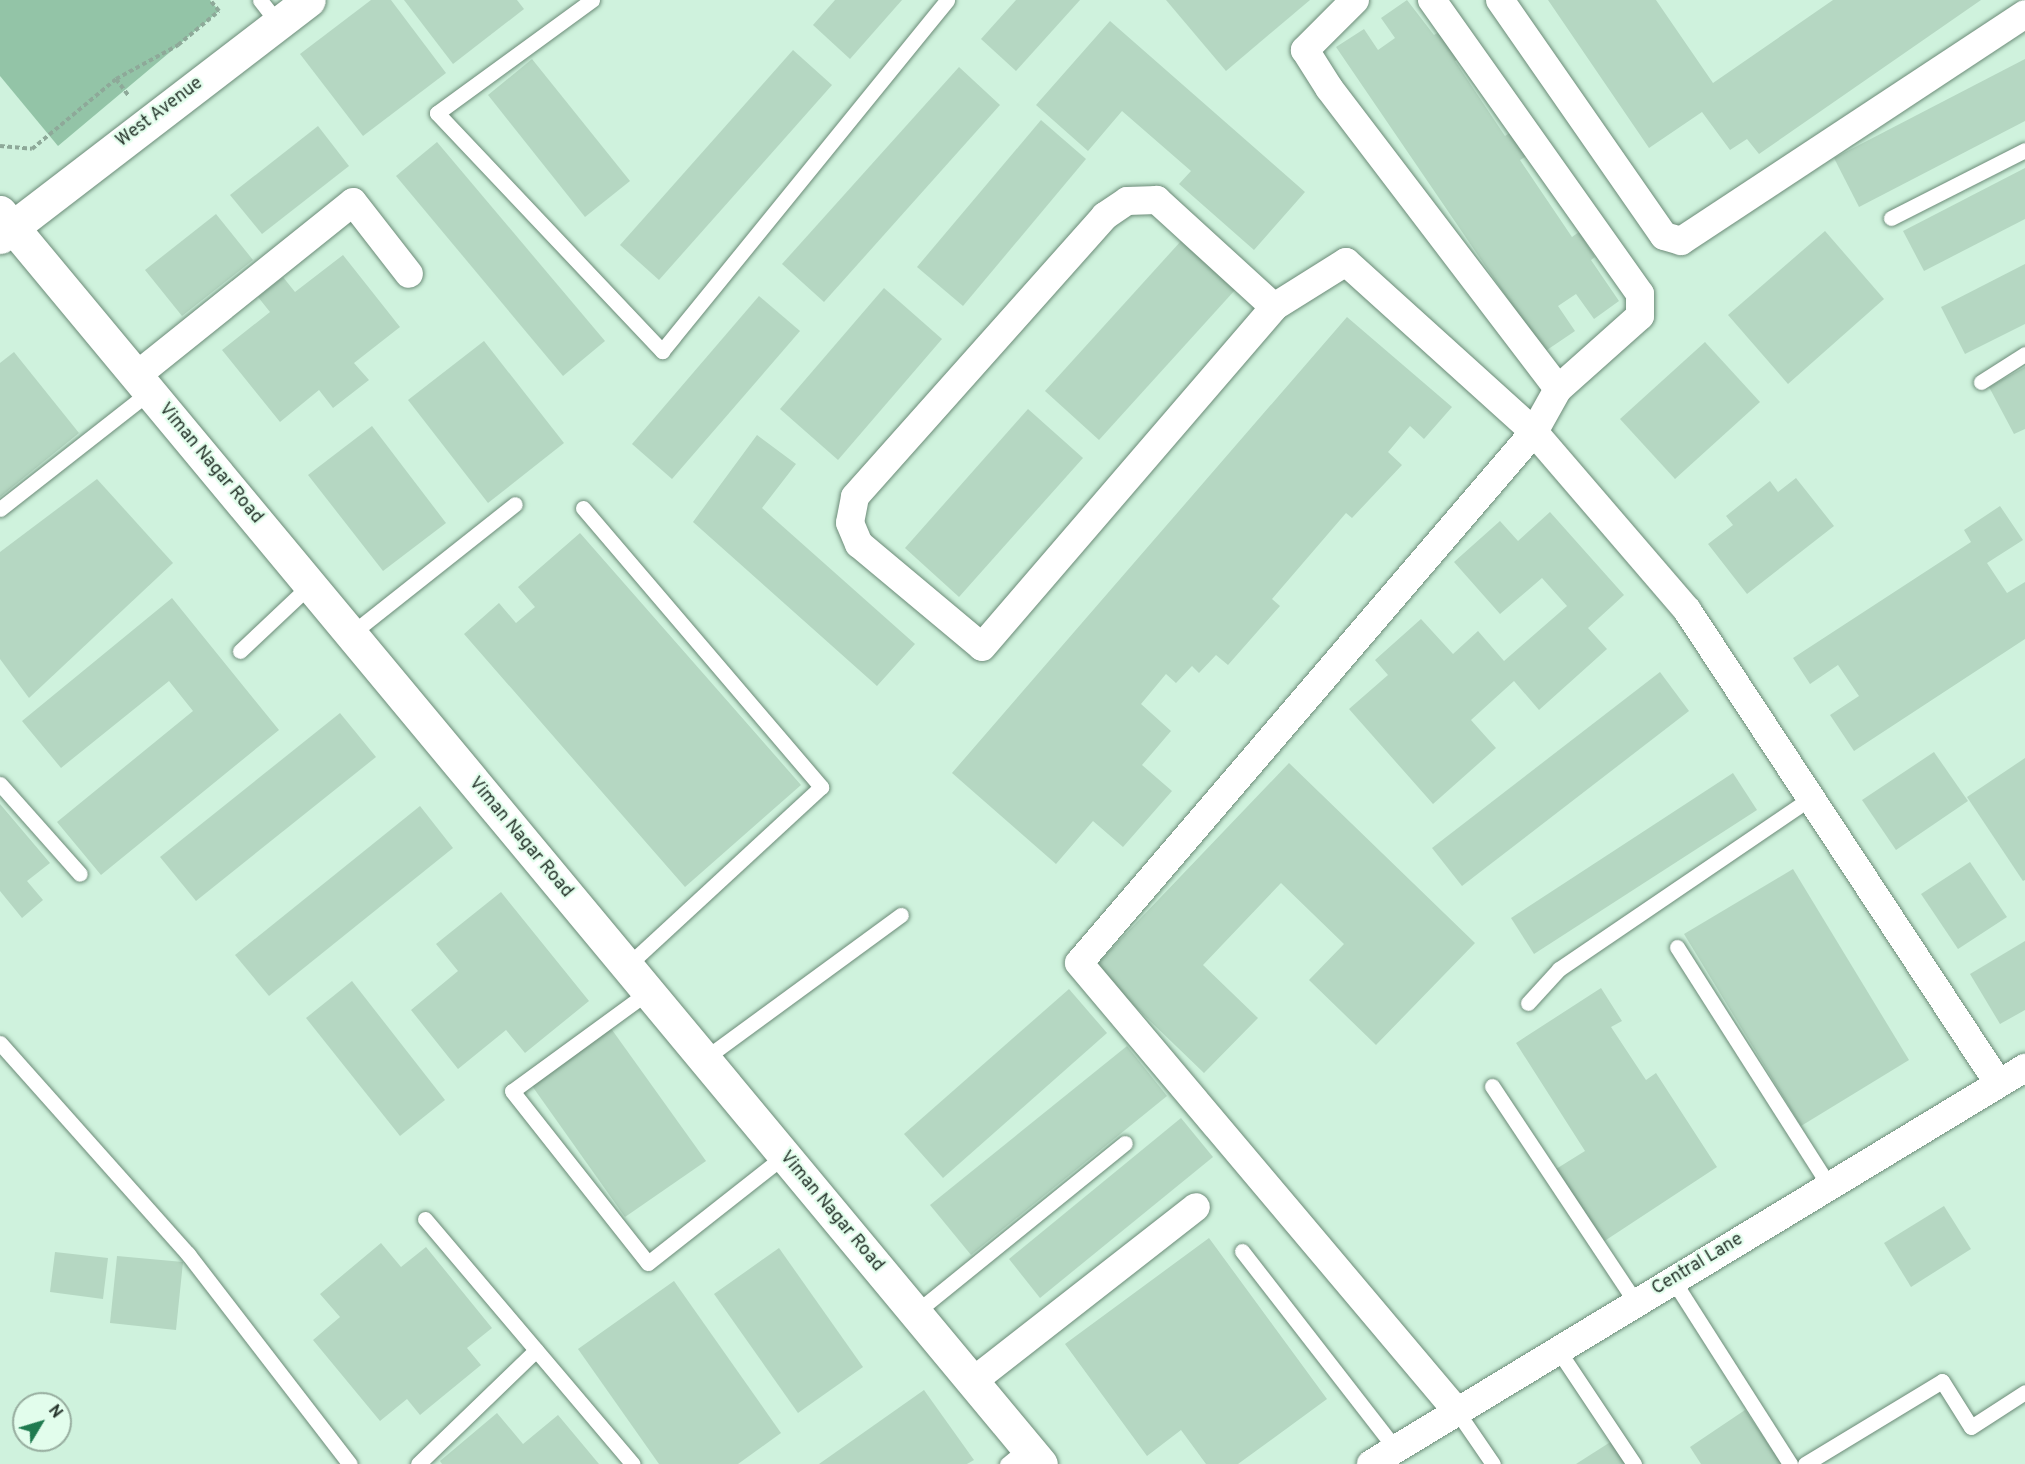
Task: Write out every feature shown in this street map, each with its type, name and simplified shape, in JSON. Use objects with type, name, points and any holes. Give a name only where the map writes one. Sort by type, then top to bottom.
[{"type":"street","name":"West Avenue","points":[[4,225],[269,12],[309,0]]},
{"type":"street","points":[[1355,0],[1305,50],[1329,88],[1558,389]]},
{"type":"street","points":[[1432,0],[1640,294],[1640,316],[1558,389],[1534,432],[1078,963],[1456,1410]]},
{"type":"street","points":[[1500,0],[1664,236],[1680,241],[2025,14]]},
{"type":"street","points":[[1274,307],[1156,200],[1127,201],[1105,216],[855,497],[850,523],[859,544],[982,647],[1274,307],[1346,262],[1534,432],[1687,610],[1999,1084]]},
{"type":"street","points":[[143,384],[353,202],[409,274]]},
{"type":"street","name":"Viman Nagar Road","points":[[4,225],[143,384],[915,1312],[972,1382],[1025,1459]]},
{"type":"street","name":"Central Lane","points":[[1371,1464],[1456,1410],[2025,1068]]},
{"type":"street","points":[[972,1382],[1196,1207]]},
{"type":"lane","points":[[592,0],[437,113],[662,351],[946,0]]},
{"type":"lane","points":[[1892,218],[2025,150]]},
{"type":"lane","points":[[1981,382],[2025,354]]},
{"type":"lane","points":[[0,509],[143,384]]},
{"type":"lane","points":[[351,634],[515,504]]},
{"type":"lane","points":[[583,508],[821,787],[627,966]]},
{"type":"lane","points":[[240,651],[310,585]]},
{"type":"lane","points":[[0,784],[80,874]]},
{"type":"lane","points":[[1528,1003],[1559,969],[1811,798]]},
{"type":"lane","points":[[704,1059],[902,915]]},
{"type":"lane","points":[[1677,947],[1829,1186]]},
{"type":"lane","points":[[648,992],[512,1091],[648,1263],[784,1156]]},
{"type":"lane","points":[[0,1043],[188,1254],[350,1464]]},
{"type":"lane","points":[[1492,1086],[1636,1303]]},
{"type":"lane","points":[[915,1312],[1125,1143]]},
{"type":"lane","points":[[425,1219],[633,1464]]},
{"type":"lane","points":[[1242,1251],[1395,1448]]},
{"type":"lane","points":[[1673,1280],[1790,1464]]},
{"type":"lane","points":[[418,1464],[536,1350]]},
{"type":"lane","points":[[1558,1350],[1634,1464]]},
{"type":"lane","points":[[1805,1464],[1942,1381],[1971,1427],[2025,1392]]},
{"type":"lane","points":[[1456,1410],[1493,1464]]},
{"type":"path","points":[[0,146],[32,149],[116,79],[178,45],[211,18],[219,11],[210,0]]},
{"type":"green space","points":[[0,0],[210,0],[219,11],[58,146],[0,76]]},
{"type":"building","points":[[371,0],[391,0],[446,73],[363,136],[300,54]]},
{"type":"building","points":[[404,0],[517,0],[524,9],[453,64]]},
{"type":"building","points":[[835,0],[902,0],[850,59],[813,25]]},
{"type":"building","points":[[1016,0],[1080,0],[1016,71],[981,39]]},
{"type":"building","points":[[1166,0],[1310,0],[1226,71]]},
{"type":"building","points":[[1407,0],[1434,35],[1441,31],[1460,58],[1455,61],[1505,136],[1511,132],[1527,156],[1520,160],[1572,237],[1579,232],[1595,257],[1591,260],[1619,301],[1594,319],[1576,294],[1558,306],[1575,331],[1544,352],[1336,47],[1364,29],[1378,50],[1395,38],[1381,18]]},
{"type":"building","points":[[1548,0],[1656,0],[1713,83],[1833,0],[1981,0],[1759,154],[1747,139],[1730,150],[1702,112],[1649,148]]},
{"type":"building","points":[[1110,21],[1305,192],[1254,250],[1179,184],[1191,171],[1122,111],[1088,151],[1036,105]]},
{"type":"building","points":[[793,50],[832,85],[659,280],[620,245]]},
{"type":"building","points":[[532,59],[630,181],[585,217],[488,95]]},
{"type":"building","points":[[2025,59],[2025,121],[1859,207],[1834,158]]},
{"type":"building","points":[[959,67],[1000,105],[824,302],[782,264]]},
{"type":"building","points":[[1041,120],[1086,159],[963,306],[917,267]]},
{"type":"building","points":[[318,126],[349,166],[262,234],[230,195]]},
{"type":"building","points":[[437,142],[605,341],[563,376],[396,176]]},
{"type":"building","points":[[2025,168],[2025,219],[1924,271],[1903,231]]},
{"type":"building","points":[[216,214],[253,260],[182,316],[145,270]]},
{"type":"building","points":[[1825,231],[1884,299],[1788,384],[1728,315]]},
{"type":"building","points":[[1181,241],[1235,290],[1099,440],[1045,391]]},
{"type":"building","points":[[343,255],[400,327],[354,363],[369,380],[333,408],[319,390],[280,422],[222,350],[270,312],[258,297],[283,277],[295,292]]},
{"type":"building","points":[[2025,264],[2025,324],[1965,354],[1941,307]]},
{"type":"building","points":[[884,288],[942,339],[838,460],[780,409]]},
{"type":"building","points":[[759,296],[800,331],[672,479],[632,444]]},
{"type":"building","points":[[1347,317],[1452,407],[1424,439],[1410,426],[1388,452],[1402,465],[1352,518],[1346,513],[1272,599],[1280,606],[1228,665],[1216,655],[1199,673],[1192,666],[1176,683],[1166,674],[1141,704],[1171,731],[1142,765],[1172,791],[1123,847],[1093,821],[1056,864],[952,773]]},
{"type":"building","points":[[484,341],[564,443],[488,503],[408,400]]},
{"type":"building","points":[[1705,342],[1760,402],[1675,479],[1620,419]]},
{"type":"building","points":[[14,352],[79,433],[0,497],[0,363]]},
{"type":"building","points":[[2025,367],[2025,429],[2014,434],[1989,387]]},
{"type":"building","points":[[1028,409],[1083,458],[959,597],[905,548]]},
{"type":"building","points":[[372,426],[446,523],[383,571],[308,475]]},
{"type":"building","points":[[757,435],[796,464],[762,508],[915,644],[877,686],[693,522]]},
{"type":"building","points":[[1796,478],[1834,526],[1747,594],[1708,544],[1733,525],[1726,516],[1770,481],[1778,492]]},
{"type":"building","points":[[97,479],[173,563],[29,698],[0,659],[0,552]]},
{"type":"building","points":[[2000,506],[2023,540],[1987,563],[2007,593],[2025,582],[2025,639],[1854,751],[1830,715],[1859,696],[1838,665],[1810,684],[1793,658],[1971,542],[1964,530]]},
{"type":"building","points":[[1550,512],[1624,595],[1588,628],[1607,649],[1539,710],[1514,681],[1471,720],[1496,748],[1433,804],[1349,709],[1388,675],[1375,660],[1421,619],[1453,654],[1478,631],[1504,661],[1567,606],[1542,578],[1500,614],[1454,562],[1500,521],[1518,541]]},
{"type":"building","points":[[580,533],[801,785],[685,887],[464,634],[499,603],[516,623],[535,607],[518,587]]},
{"type":"building","points":[[172,598],[279,730],[101,875],[57,822],[193,711],[169,681],[61,768],[22,721]]},
{"type":"building","points":[[1660,672],[1689,711],[1462,886],[1432,848]]},
{"type":"building","points":[[340,713],[376,757],[196,901],[160,857]]},
{"type":"building","points":[[1934,752],[1968,801],[1896,850],[1862,800]]},
{"type":"building","points":[[2025,758],[2025,880],[2023,881],[1967,797]]},
{"type":"building","points":[[1289,763],[1475,943],[1376,1045],[1309,980],[1344,944],[1281,883],[1203,965],[1258,1018],[1204,1073],[1094,967]]},
{"type":"building","points":[[1733,773],[1757,810],[1534,954],[1511,918]]},
{"type":"building","points":[[0,804],[50,863],[27,881],[43,900],[22,918],[0,891]]},
{"type":"building","points":[[420,806],[453,848],[269,996],[235,955]]},
{"type":"building","points":[[1970,862],[2007,917],[1958,949],[1921,894]]},
{"type":"building","points":[[1793,869],[1909,1060],[1801,1126],[1684,934]]},
{"type":"building","points":[[501,892],[589,1001],[525,1053],[506,1030],[458,1069],[411,1010],[458,971],[436,944]]},
{"type":"building","points":[[2025,941],[2025,1010],[2000,1024],[1970,974]]},
{"type":"building","points":[[352,981],[445,1100],[400,1136],[306,1018]]},
{"type":"building","points":[[1601,988],[1622,1021],[1611,1027],[1646,1080],[1656,1073],[1717,1167],[1603,1242],[1556,1169],[1585,1151],[1516,1043]]},
{"type":"building","points":[[1069,989],[1107,1033],[943,1178],[904,1134]]},
{"type":"building","points":[[610,1027],[706,1161],[625,1217],[530,1083]]},
{"type":"building","points":[[1127,1046],[1167,1096],[971,1255],[930,1205]]},
{"type":"building","points":[[1181,1118],[1213,1157],[1040,1298],[1009,1259]]},
{"type":"building","points":[[1944,1206],[1971,1249],[1911,1287],[1884,1243]]},
{"type":"building","points":[[1209,1238],[1327,1399],[1238,1464],[1206,1464],[1181,1430],[1147,1456],[1065,1344]]},
{"type":"building","points":[[381,1243],[401,1267],[426,1247],[492,1328],[467,1348],[481,1365],[420,1415],[407,1399],[380,1421],[313,1340],[340,1317],[320,1294]]},
{"type":"building","points":[[779,1248],[863,1367],[798,1413],[714,1294]]},
{"type":"building","points":[[55,1252],[108,1258],[103,1299],[50,1292]]},
{"type":"building","points":[[117,1256],[183,1262],[176,1330],[110,1323]]},
{"type":"building","points":[[674,1281],[781,1433],[738,1464],[659,1464],[578,1349]]},
{"type":"building","points":[[924,1390],[974,1460],[967,1464],[819,1464]]},
{"type":"building","points":[[1745,1410],[1782,1464],[1701,1464],[1690,1447]]},
{"type":"building","points":[[497,1413],[523,1444],[558,1415],[599,1464],[442,1464],[440,1461]]},
{"type":"building","points":[[1612,1441],[1627,1464],[1576,1464]]}]
